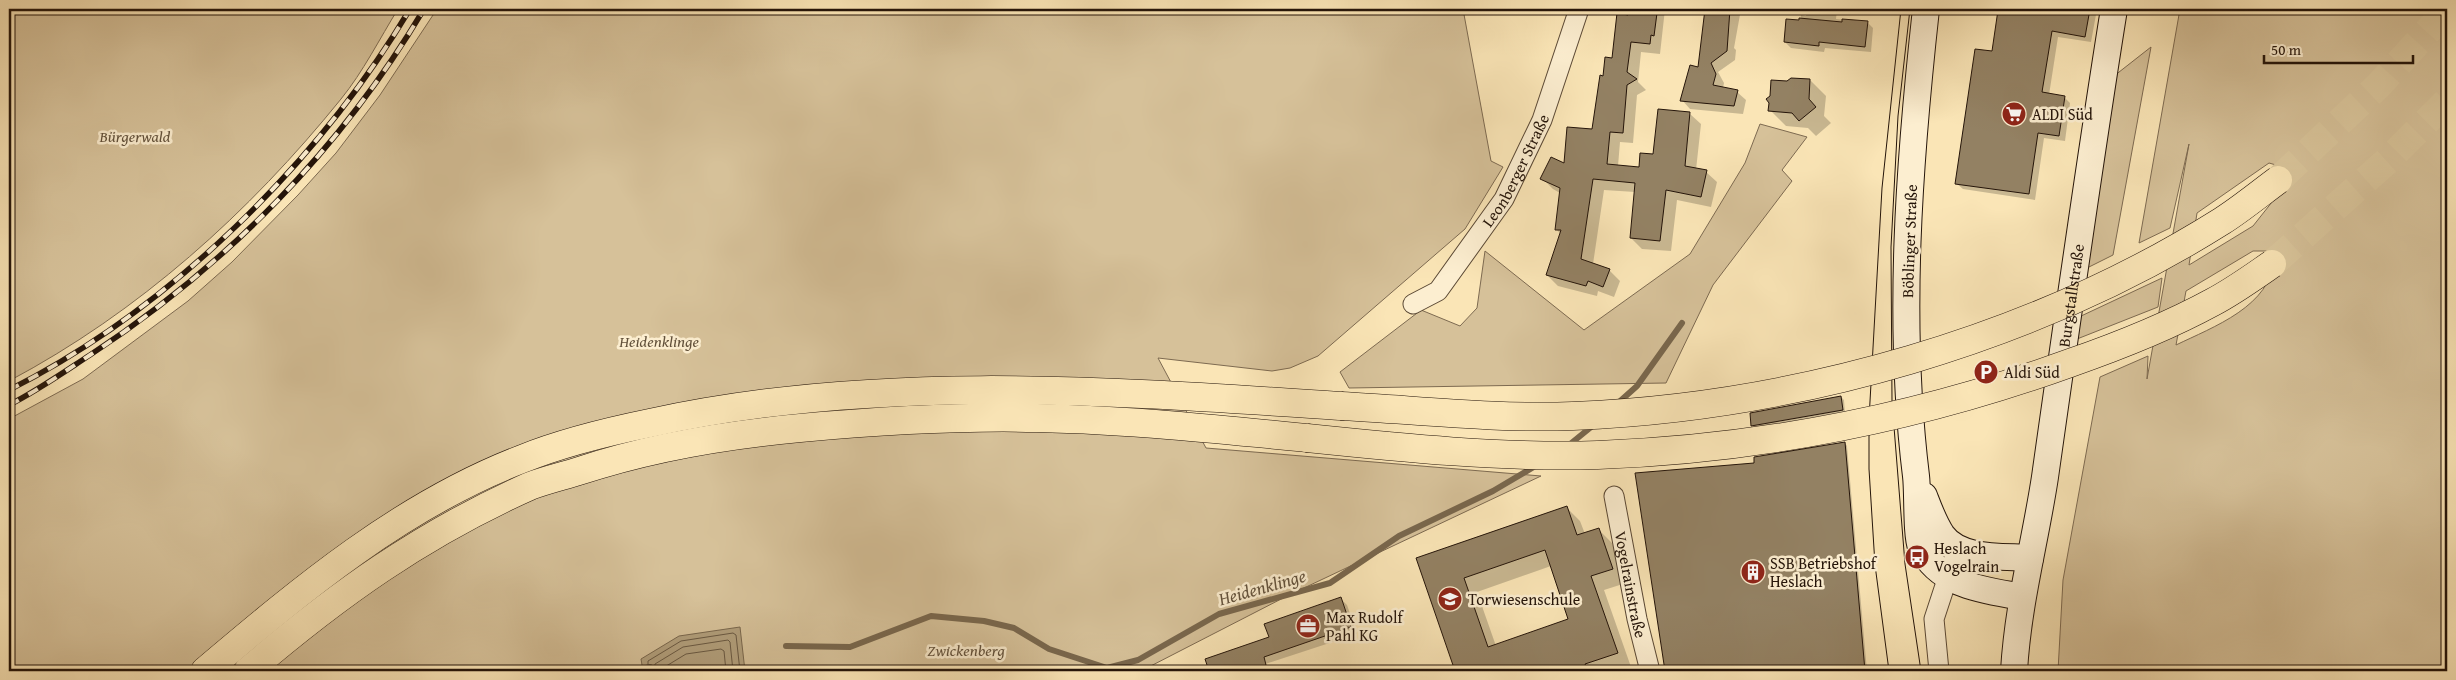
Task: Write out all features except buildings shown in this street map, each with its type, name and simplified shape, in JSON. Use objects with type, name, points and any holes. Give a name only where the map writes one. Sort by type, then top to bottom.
[{"type":"highway","points":[[205,671],[279,608],[372,539],[452,491],[520,459],[584,437],[743,404],[901,392],[972,390],[1150,394],[1483,414],[1572,416],[1668,408],[1740,398],[1847,377],[1933,352],[2085,294],[2140,267],[2223,220],[2278,180]]},
{"type":"highway","points":[[248,671],[344,592],[387,562],[466,517],[533,485],[637,453],[748,432],[929,419],[1035,418],[1141,422],[1500,454],[1596,455],[1675,451],[1730,445],[1850,426],[1953,402],[2038,375],[2120,345],[2214,301],[2272,264]]},
{"type":"street","name":"Leonberger Straße","points":[[1412,304],[1438,291],[1504,199],[1542,120],[1579,9]]},
{"type":"street","name":"Böblinger Straße","points":[[1926,9],[1909,201],[1906,271],[1907,335],[1921,546],[1947,576],[1962,584],[2022,597]]},
{"type":"street","name":"Burgstallstraße","points":[[2014,671],[2022,597],[2042,501],[2090,158],[2114,9]]},
{"type":"street","name":"Böblinger Straße","points":[[1916,475],[1935,524],[1943,536],[1957,549]]},
{"type":"street","name":"Vogelrainstraße","points":[[1614,496],[1637,619],[1650,671]]},
{"type":"street","points":[[1939,671],[1934,619],[1957,549],[1971,553],[2030,558]]},
{"type":"green space","name":"Bürgerwald","points":[[9,9],[398,9],[349,89],[306,141],[230,220],[147,292],[57,354],[9,381]]},
{"type":"green space","name":"Heidenklinge","points":[[437,9],[1463,9],[1491,161],[1503,167],[1465,229],[1318,356],[1290,368],[1272,371],[1158,358],[1206,448],[1541,476],[1287,596],[1141,671],[9,671],[9,419],[83,379],[188,301],[232,262],[298,195],[336,153],[380,95]]},
{"type":"green space","points":[[2180,9],[2447,9],[2447,671],[2058,671],[2063,580],[2100,377],[2148,356],[2147,379],[2189,144],[2170,228],[2139,243]],"holes":[[[2269,163],[2276,165],[2281,174],[2276,197],[2253,226],[2189,265],[2197,213]],[[2253,251],[2267,251],[2274,258],[2271,275],[2263,289],[2252,302],[2238,313],[2207,331],[2176,345],[2186,291]]]},
{"type":"green space","points":[[2151,47],[2113,255],[2087,268],[2114,76]]},
{"type":"green space","points":[[1760,124],[1807,137],[1782,170],[1792,181],[1713,285],[1666,383],[1349,388],[1340,372],[1421,310],[1460,326],[1477,308],[1485,251],[1584,330],[1690,254],[1745,163]]},
{"type":"green space","points":[[2162,278],[2158,307],[2077,339],[2079,317]]},
{"type":"water","points":[[740,627],[745,671],[643,671],[641,659],[679,636]]},
{"type":"waterway","name":"Heidenklinge","points":[[1618,403],[1637,386],[1682,323]]},
{"type":"waterway","name":"Heidenklinge","points":[[1569,445],[1596,423]]},
{"type":"waterway","name":"Heidenklinge","points":[[786,646],[850,647],[931,616],[984,621],[1014,628],[1049,649],[1107,668],[1138,660],[1219,614],[1330,583],[1399,536],[1493,491],[1537,465]]},
{"type":"waterway","name":"Heidenklinge","points":[[635,671],[650,667]]},
{"type":"tunnel","points":[[2278,180],[2379,85],[2447,10]]},
{"type":"tunnel","points":[[2272,264],[2387,161],[2447,101]]},
{"type":"tram line","points":[[1889,671],[1875,565],[1869,469],[1869,419],[1882,188],[1901,9]]},
{"type":"tram line","points":[[1910,9],[1898,116],[1891,247],[1892,402],[1905,564],[1921,671]]},
{"type":"railway","points":[[9,390],[69,357],[127,318],[182,274],[235,227],[285,176],[331,122],[373,66],[410,9]]},
{"type":"railway","points":[[9,405],[30,394],[140,320],[188,283],[234,243],[318,157],[356,110],[424,9]]},
{"type":"place","name":"ALDI Süd","points":[[2014,114]]},
{"type":"place","name":"Aldi Süd","points":[[1986,372]]},
{"type":"place","name":"Heslach Vogelrain","points":[[1917,557]]},
{"type":"place","name":"SSB Betriebshof Heslach","points":[[1753,572]]},
{"type":"place","name":"Torwiesenschule","points":[[1450,599]]},
{"type":"place","name":"Max Rudolf Pahl KG","points":[[1308,626]]},
{"type":"park label","name":"Zwickenberg","points":[[966,650]]}]
